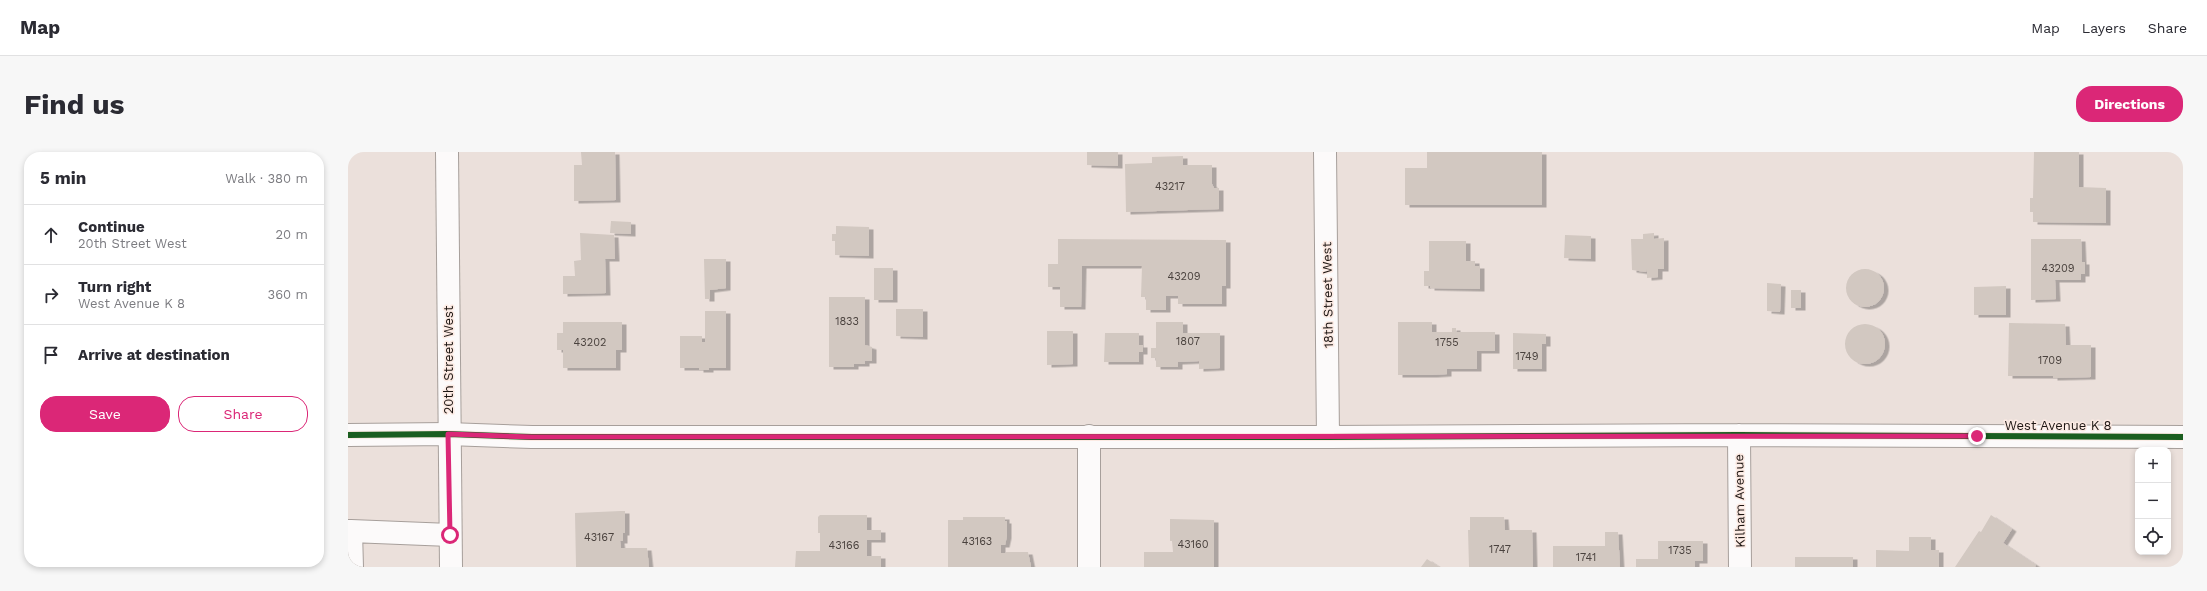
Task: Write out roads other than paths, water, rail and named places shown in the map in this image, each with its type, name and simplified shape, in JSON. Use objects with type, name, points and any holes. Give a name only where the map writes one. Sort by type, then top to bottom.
[{"type":"street","name":"20th Street West","points":[[447,152],[448,434],[451,567]]},
{"type":"street","name":"18th Street West","points":[[1325,152],[1328,437]]},
{"type":"street","name":"West Avenue K 8","points":[[348,435],[448,434],[532,437],[1328,437],[1739,435],[2183,437]]},
{"type":"street","name":"Kilham Avenue","points":[[1739,435],[1740,567]]},
{"type":"street","points":[[1089,436],[1089,567]]},
{"type":"street","points":[[352,567],[349,531],[450,535]]}]
